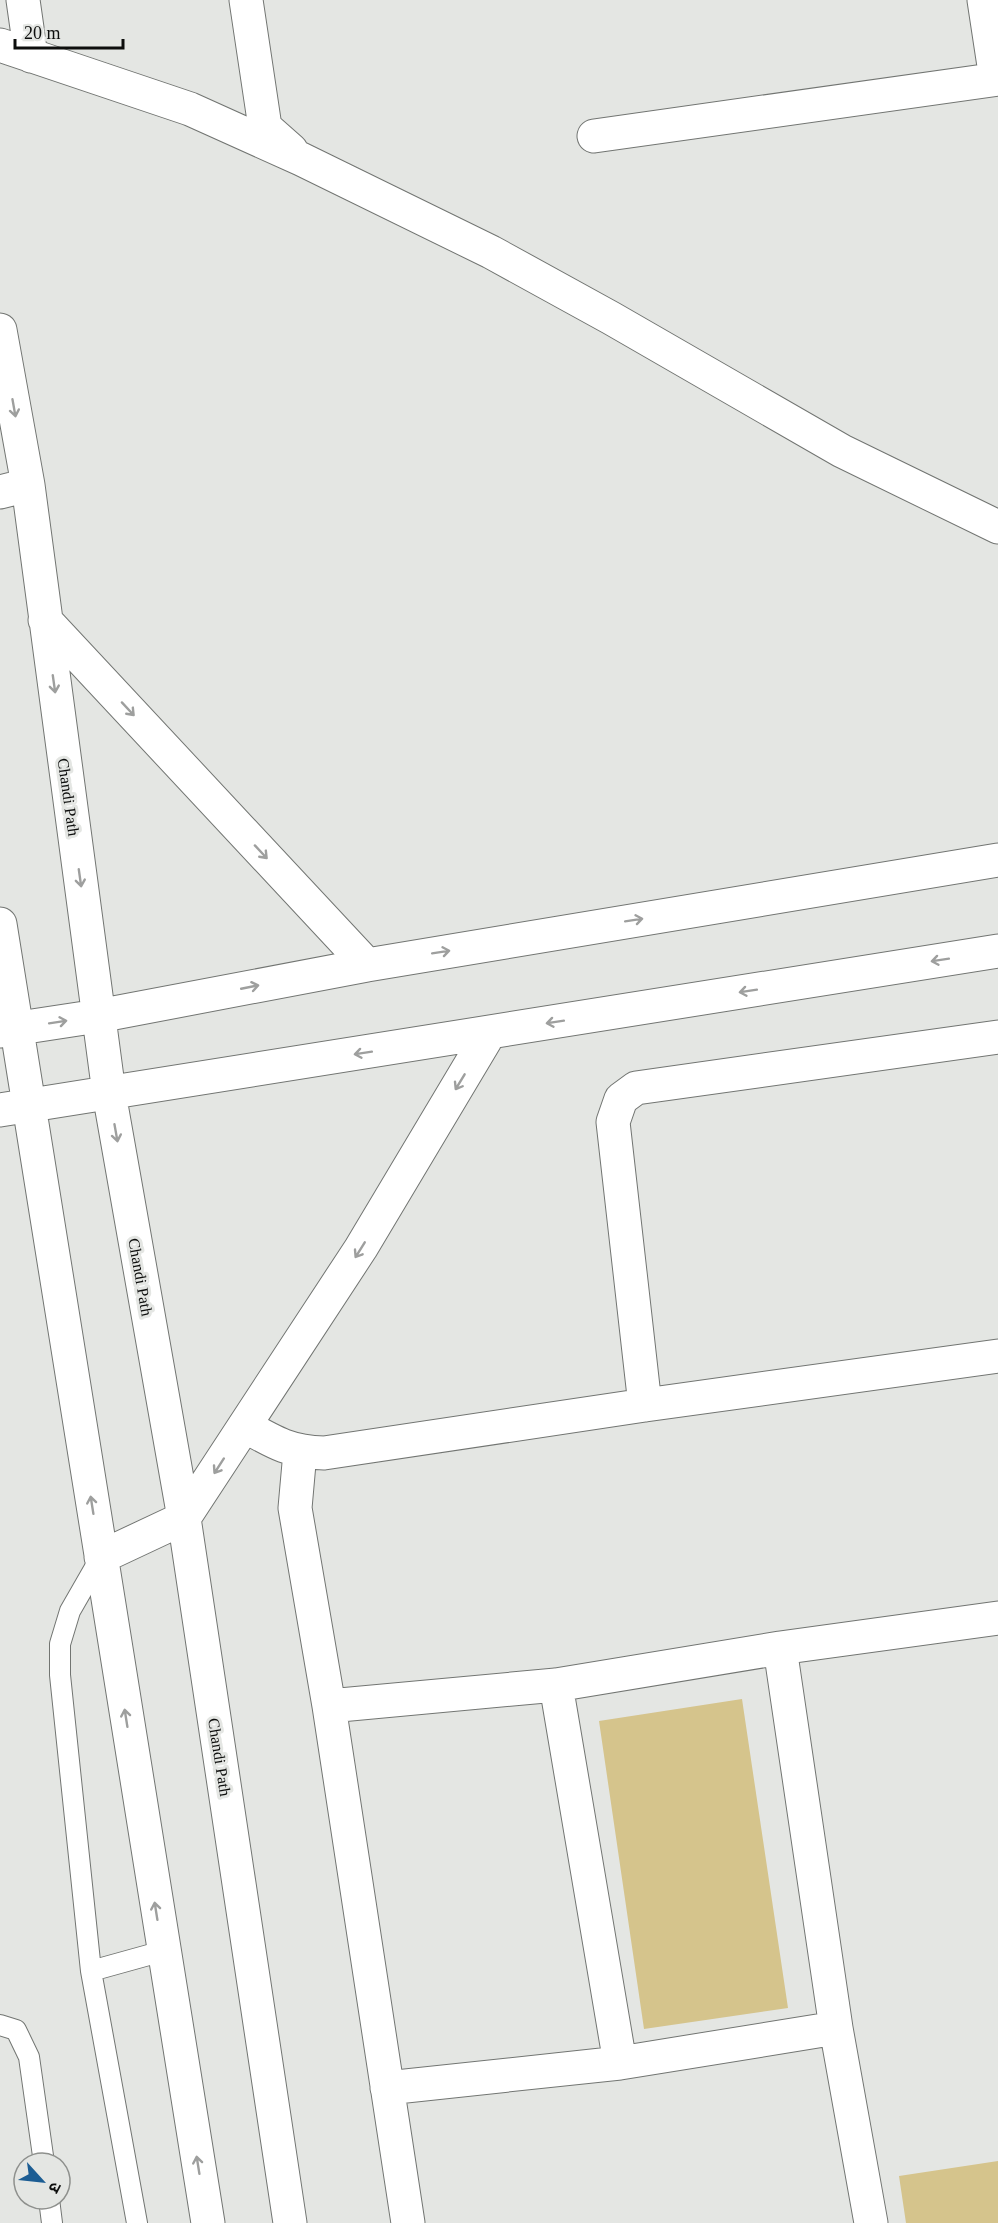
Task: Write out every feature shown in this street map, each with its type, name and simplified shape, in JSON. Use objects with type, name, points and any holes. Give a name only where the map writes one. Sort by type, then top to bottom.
[{"type":"main road","points":[[23,0],[32,56]]},
{"type":"main road","points":[[246,0],[265,127],[301,159]]},
{"type":"main road","points":[[594,136],[997,79],[984,0]]},
{"type":"main road","points":[[0,45],[190,109],[301,159],[491,252],[842,451],[998,527]]},
{"type":"main road","name":"Chandi Path","points":[[0,330],[14,488],[45,620],[109,1093],[184,1518],[290,2223]]},
{"type":"main road","points":[[45,620],[367,965]]},
{"type":"main road","points":[[8,1030],[98,1016],[367,965],[998,860]]},
{"type":"main road","points":[[0,924],[15,1108],[101,1557],[208,2223]]},
{"type":"main road","points":[[15,1108],[998,951]]},
{"type":"main road","points":[[101,1557],[184,1518],[361,1248],[490,1032]]},
{"type":"main road","points":[[645,1405],[613,1122],[621,1099],[636,1088],[998,1037]]},
{"type":"main road","points":[[246,1426],[271,1441],[300,1452],[333,1452],[645,1405],[998,1356]]},
{"type":"main road","points":[[300,1452],[295,1508],[329,1706],[408,2223]]},
{"type":"main road","points":[[329,1706],[556,1685],[780,1648],[998,1618]]},
{"type":"main road","points":[[780,1648],[836,2028],[871,2223]]},
{"type":"main road","points":[[556,1685],[620,2063]]},
{"type":"main road","points":[[387,2088],[620,2063],[836,2028]]},
{"type":"lane","points":[[101,1557],[70,1611],[60,1644],[60,1675],[91,1971],[137,2223]]},
{"type":"lane","points":[[91,1971],[163,1951]]},
{"type":"lane","points":[[0,2025],[16,2030],[29,2057],[42,2151]]},
{"type":"shaded area","points":[[742,1699],[788,2008],[644,2029],[599,1721]]},
{"type":"shaded area","points":[[998,2161],[998,2223],[906,2223],[899,2176]]}]
